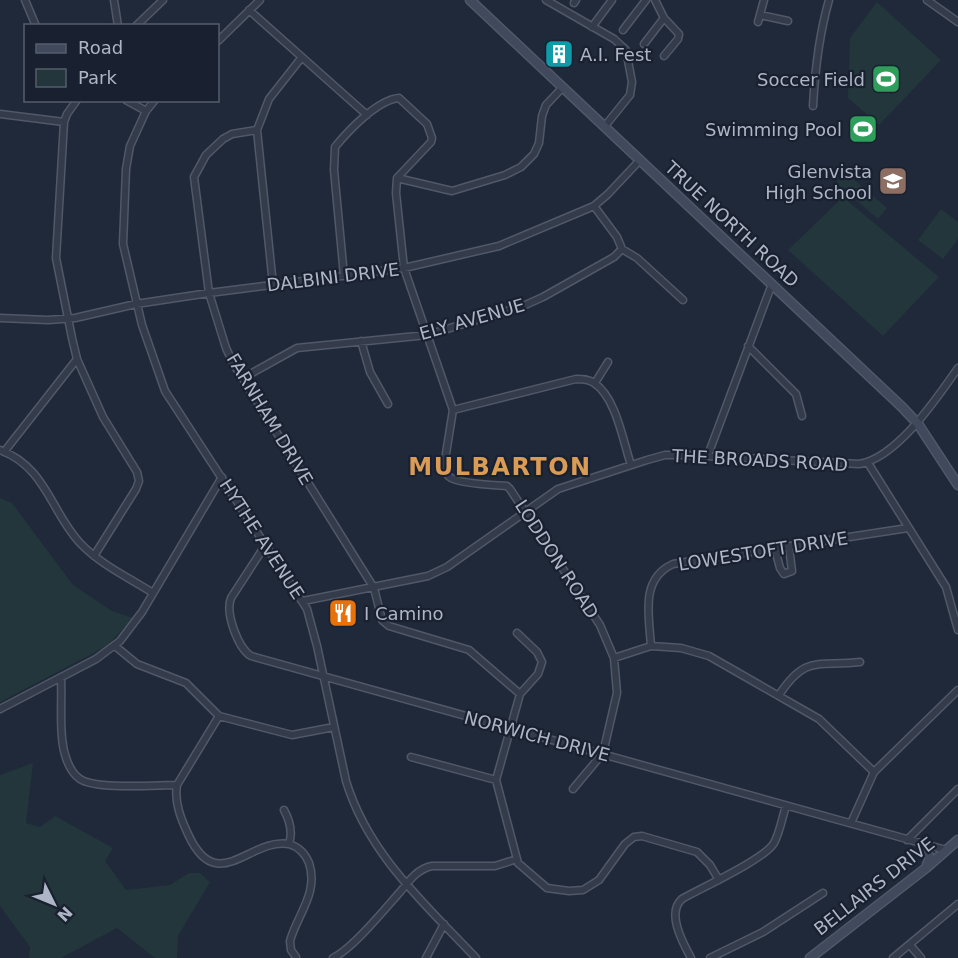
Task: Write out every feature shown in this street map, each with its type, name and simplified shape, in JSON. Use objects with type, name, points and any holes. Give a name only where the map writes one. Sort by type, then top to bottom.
[{"type":"main road","name":"TRUE NORTH ROAD","points":[[474,1],[886,392],[918,424],[958,485]]},
{"type":"main road","name":"BELLAIRS DRIVE","points":[[810,958],[926,868],[958,840]]},
{"type":"main road","points":[[924,845],[930,858],[926,868]]},
{"type":"street","points":[[25,0],[35,24]]},
{"type":"street","points":[[114,0],[117,24]]},
{"type":"street","points":[[138,24],[163,0]]},
{"type":"street","points":[[219,39],[260,0]]},
{"type":"street","points":[[546,0],[621,44],[626,50],[630,70],[630,95],[605,126]]},
{"type":"street","points":[[592,27],[612,0]]},
{"type":"street","points":[[622,30],[646,0]]},
{"type":"street","points":[[655,0],[664,18],[680,37],[664,56]]},
{"type":"street","points":[[764,0],[759,18],[788,21]]},
{"type":"street","points":[[813,106],[815,68],[821,28],[830,0]]},
{"type":"street","points":[[927,0],[958,22]]},
{"type":"street","points":[[249,10],[367,115]]},
{"type":"street","points":[[644,44],[664,18]]},
{"type":"street","points":[[273,285],[257,130],[268,99],[302,57]]},
{"type":"street","points":[[344,276],[333,152],[339,142],[367,115],[395,98],[403,101],[427,124],[432,138],[397,178],[452,191],[495,178],[521,167],[534,154],[539,143],[543,110],[563,87]]},
{"type":"street","points":[[76,102],[64,122],[56,258],[77,359],[107,425],[139,476],[136,489],[94,556]]},
{"type":"street","points":[[130,102],[146,111]]},
{"type":"street","name":"HYTHE AVENUE","points":[[153,102],[146,111],[129,151],[126,169],[123,244],[136,304],[162,384],[303,601],[313,630],[346,781],[353,802],[383,857],[405,884],[476,958]]},
{"type":"street","points":[[0,114],[64,122]]},
{"type":"street","name":"FARNHAM DRIVE","points":[[257,130],[232,134],[223,139],[206,155],[196,172],[194,187],[209,293],[226,348],[374,588],[382,620],[386,625],[469,650],[520,694]]},
{"type":"street","name":"DALBINI DRIVE","points":[[0,318],[68,319],[136,304],[404,268],[512,242],[594,206],[640,160]]},
{"type":"street","name":"LODDON ROAD","points":[[397,178],[396,193],[404,268],[453,410],[444,466],[448,476],[456,480],[507,486],[526,511],[600,625],[614,658],[617,693],[603,753],[573,789]]},
{"type":"street","points":[[594,206],[617,237],[622,249],[637,258],[683,300]]},
{"type":"street","name":"ELY AVENUE","points":[[243,378],[297,348],[427,335],[535,301],[614,257],[622,249]]},
{"type":"street","points":[[708,455],[772,284]]},
{"type":"street","points":[[361,341],[370,372],[388,404]]},
{"type":"street","points":[[748,346],[796,394],[802,416]]},
{"type":"street","points":[[77,359],[2,451],[18,459],[35,474],[76,539],[94,556],[153,592]]},
{"type":"street","points":[[595,383],[608,362]]},
{"type":"street","name":"THE BROADS ROAD","points":[[303,601],[374,588],[438,572],[558,489],[665,455],[868,463],[880,456],[918,424],[957,373]]},
{"type":"street","points":[[453,410],[576,379],[595,383],[604,392],[613,408],[631,465]]},
{"type":"street","points":[[868,463],[946,587],[958,630]]},
{"type":"street","points":[[0,709],[103,655],[115,646],[135,624],[222,477]]},
{"type":"street","name":"LOWESTOFT DRIVE","points":[[651,646],[649,593],[658,573],[674,564],[908,528]]},
{"type":"street","name":"NORWICH DRIVE","points":[[266,544],[229,603],[229,615],[240,645],[252,657],[946,850]]},
{"type":"street","points":[[775,549],[780,568],[784,574],[787,574],[793,568],[789,547]]},
{"type":"street","points":[[517,633],[537,652],[542,662],[538,674],[520,694],[496,780],[517,859],[523,868],[547,888],[568,891],[583,890],[599,880],[625,844],[634,837],[642,836],[697,852],[710,865],[719,880]]},
{"type":"street","points":[[115,646],[137,664],[186,683],[219,716],[292,735],[334,727]]},
{"type":"street","points":[[614,658],[651,646],[681,648],[709,656],[827,724],[874,772]]},
{"type":"street","points":[[779,695],[792,677],[807,667],[860,662]]},
{"type":"street","points":[[61,677],[63,747],[69,764],[80,779],[110,785],[177,784]]},
{"type":"street","points":[[850,823],[874,772],[958,690]]},
{"type":"street","points":[[219,716],[177,784],[179,811],[194,844],[209,860],[224,864],[277,843],[289,844],[304,854],[311,873],[311,892],[290,941],[291,950],[296,958]]},
{"type":"street","points":[[411,757],[496,780]]},
{"type":"street","points":[[907,840],[958,789]]},
{"type":"street","points":[[691,958],[677,924],[676,906],[682,899],[719,880],[772,846],[786,807]]},
{"type":"street","points":[[284,810],[291,831],[289,844]]},
{"type":"street","points":[[333,958],[346,949],[419,871],[432,866],[495,866],[517,859]]},
{"type":"street","points":[[710,958],[764,932],[823,893]]},
{"type":"street","points":[[893,958],[958,904]]},
{"type":"street","points":[[426,958],[444,924]]},
{"type":"street","points":[[910,945],[921,958]]},
{"type":"green space","name":"Soccer Field","points":[[877,2],[941,60],[879,125],[848,98],[850,38]]},
{"type":"green space","points":[[845,172],[887,208],[878,219],[836,183]]},
{"type":"green space","points":[[843,197],[939,277],[883,336],[788,250]]},
{"type":"green space","points":[[941,209],[958,222],[958,239],[943,259],[918,240]]},
{"type":"green space","points":[[0,498],[12,503],[73,585],[112,611],[133,618],[107,646],[0,702]]},
{"type":"green space","points":[[33,763],[26,823],[40,827],[55,816],[113,848],[105,861],[126,890],[170,885],[189,873],[200,873],[210,882],[178,936],[177,958],[155,958],[117,928],[61,958],[29,958],[30,947],[0,906],[0,775]]},
{"type":"water","name":"Swimming Pool","points":[[860,118],[874,131],[866,140],[852,127]]},
{"type":"place","name":"A.I. Fest","points":[[559,54]]},
{"type":"place","name":"Soccer Field","points":[[886,79]]},
{"type":"place","name":"Swimming Pool","points":[[863,129]]},
{"type":"place","name":"Glenvista High School","points":[[893,181]]},
{"type":"place","name":"I Camino","points":[[343,613]]},
{"type":"district","name":"MULBARTON","points":[[500,467]]}]
